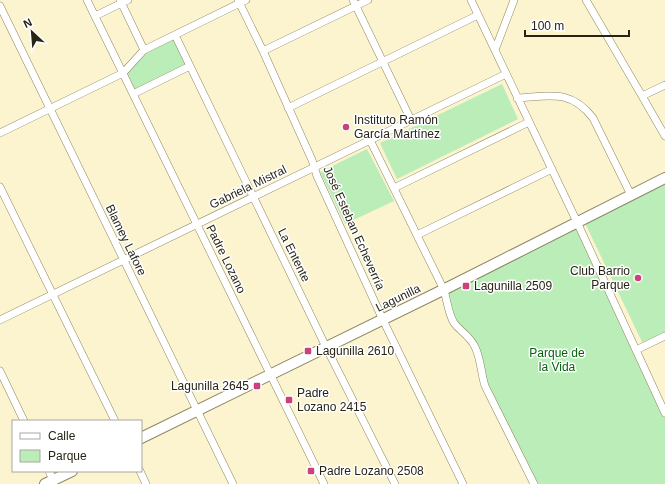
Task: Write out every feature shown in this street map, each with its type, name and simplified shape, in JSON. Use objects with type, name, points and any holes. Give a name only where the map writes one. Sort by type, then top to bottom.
[{"type":"main road","name":"Lagunilla","points":[[142,438],[444,290],[665,178]]},
{"type":"main road","points":[[49,478],[69,472]]},
{"type":"street","name":"Padre Lozano","points":[[88,0],[324,484]]},
{"type":"street","points":[[262,51],[355,3],[368,0]]},
{"type":"street","points":[[470,0],[578,222],[665,413]]},
{"type":"street","points":[[495,50],[514,0]]},
{"type":"street","points":[[586,0],[665,136]]},
{"type":"street","points":[[95,16],[123,1],[144,50]]},
{"type":"street","points":[[0,133],[123,73],[144,50],[241,1]]},
{"type":"street","name":"José Esteban Echeverría","points":[[241,1],[262,51],[312,160],[317,176],[383,320],[463,484]]},
{"type":"street","points":[[355,3],[411,120]]},
{"type":"street","name":"Blamey Lafore","points":[[0,6],[233,484]]},
{"type":"street","points":[[288,108],[478,15]]},
{"type":"street","name":"La Entente","points":[[175,35],[326,347],[395,484]]},
{"type":"street","points":[[133,94],[190,66]]},
{"type":"street","name":"Gabriela Mistral","points":[[0,320],[506,74]]},
{"type":"street","points":[[642,96],[665,85]]},
{"type":"street","points":[[517,98],[554,96],[566,97],[579,104],[593,118],[631,195]]},
{"type":"street","points":[[394,188],[529,122]]},
{"type":"street","points":[[370,140],[444,290],[453,321],[475,346],[485,386],[534,484]]},
{"type":"street","points":[[417,235],[552,169]]},
{"type":"street","points":[[0,187],[115,420]]},
{"type":"street","points":[[636,350],[665,336]]},
{"type":"street","points":[[0,371],[24,420]]},
{"type":"street","points":[[140,472],[146,484]]},
{"type":"green space","points":[[174,39],[187,64],[135,90],[127,74],[149,51]]},
{"type":"green space","points":[[502,84],[518,119],[397,179],[380,143]]},
{"type":"green space","points":[[367,149],[394,201],[345,224],[320,172]]},
{"type":"green space","name":"Club Barrio Parque","points":[[665,185],[665,333],[643,344],[585,223]]},
{"type":"green space","name":"Parque de la Vida","points":[[577,222],[665,413],[665,484],[534,484],[485,386],[477,352],[459,329],[444,290]]},
{"type":"place","name":"Instituto Ramón García Martínez","points":[[346,127]]},
{"type":"place","name":"Club Barrio Parque","points":[[638,278]]},
{"type":"place","name":"Lagunilla 2509","points":[[466,286]]},
{"type":"place","name":"Lagunilla 2610","points":[[308,351]]},
{"type":"place","name":"Lagunilla 2645","points":[[257,386]]},
{"type":"place","name":"Padre Lozano 2415","points":[[289,400]]},
{"type":"place","name":"Padre Lozano 2508","points":[[311,471]]}]
